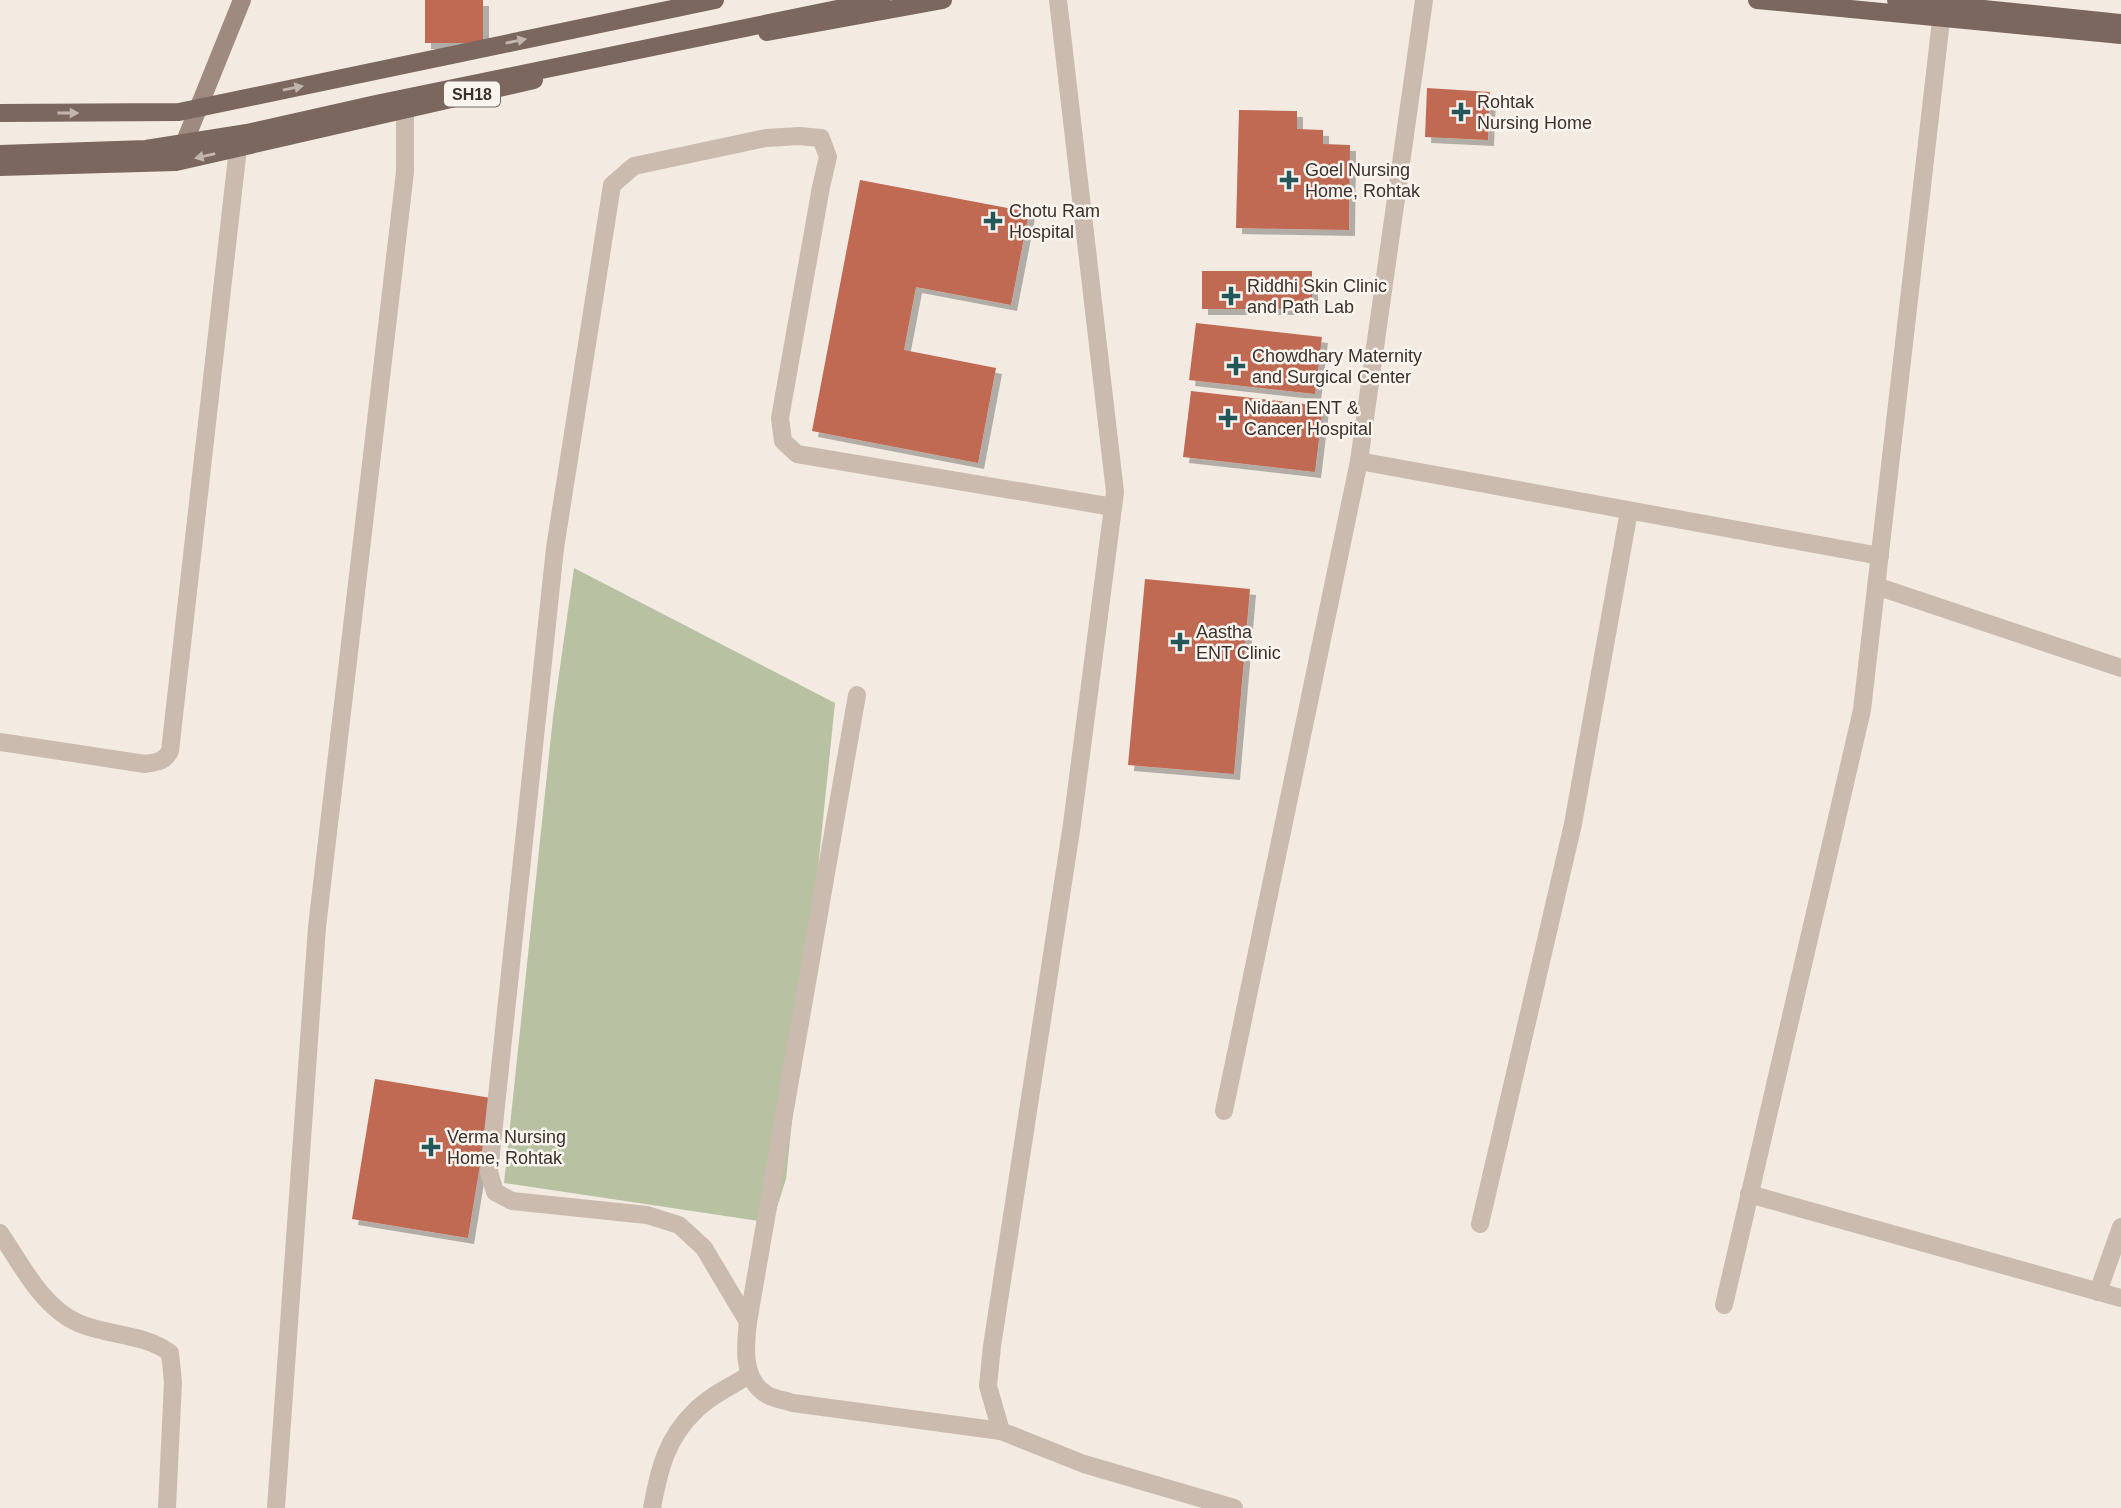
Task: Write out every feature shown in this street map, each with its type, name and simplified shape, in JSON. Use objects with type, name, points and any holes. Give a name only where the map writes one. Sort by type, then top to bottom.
[{"type":"main road","name":"SH18","points":[[0,113],[179,112],[715,0]]},
{"type":"main road","points":[[0,154],[146,149],[247,133],[881,0]]},
{"type":"main road","name":"SH18","points":[[0,167],[176,162],[650,53],[943,0]]},
{"type":"main road","points":[[1757,0],[1942,9],[2121,35]]},
{"type":"main road","points":[[1896,0],[2121,23]]},
{"type":"street","points":[[176,162],[243,0]]},
{"type":"street","points":[[1001,1431],[988,1386],[992,1346],[1072,824],[1115,492],[1058,0]]},
{"type":"street","points":[[1224,1111],[1359,461],[1424,0]]},
{"type":"street","points":[[1724,1305],[1862,710],[1942,9]]},
{"type":"street","points":[[276,1508],[317,927],[405,173],[405,110]]},
{"type":"street","points":[[748,1322],[704,1248],[679,1225],[647,1215],[512,1201],[495,1192],[488,1172],[555,548],[612,185],[634,166],[766,138],[821,138],[828,157],[780,418],[783,441],[797,454],[1113,507]]},
{"type":"street","points":[[0,742],[145,764],[159,762],[170,751],[238,148]]},
{"type":"street","points":[[1359,461],[1880,556]]},
{"type":"street","points":[[1480,1224],[1573,824],[1629,511]]},
{"type":"street","points":[[1876,586],[2121,668]]},
{"type":"street","points":[[857,695],[748,1322],[746,1347],[749,1375],[766,1394],[793,1403],[1001,1431],[1084,1464],[1234,1508]]},
{"type":"street","points":[[1749,1194],[2121,1298]]},
{"type":"street","points":[[2098,1292],[2121,1227]]},
{"type":"street","points":[[0,1233],[37,1289],[56,1308],[77,1322],[158,1344],[170,1353],[173,1382],[167,1508]]},
{"type":"street","points":[[652,1508],[658,1475],[670,1441],[696,1409],[749,1375]]},
{"type":"green space","points":[[574,568],[835,703],[786,1179],[772,1223],[504,1183],[553,717]]},
{"type":"building","points":[[425,0],[483,0],[483,43],[425,43]]},
{"type":"building","points":[[1427,88],[1490,92],[1488,140],[1425,137]]},
{"type":"building","points":[[1239,110],[1297,111],[1297,129],[1323,130],[1323,144],[1350,145],[1349,230],[1236,228]]},
{"type":"building","points":[[860,180],[1029,212],[1011,305],[916,287],[904,350],[996,368],[978,463],[812,431]]},
{"type":"building","points":[[1202,271],[1312,271],[1312,309],[1202,309]]},
{"type":"building","points":[[1196,323],[1322,337],[1315,394],[1189,380]]},
{"type":"building","points":[[1191,391],[1323,406],[1315,472],[1183,457]]},
{"type":"building","points":[[1145,579],[1250,589],[1234,774],[1128,765]]},
{"type":"building","points":[[375,1079],[491,1098],[468,1238],[352,1219]]},
{"type":"place","name":"Rohtak Nursing Home","points":[[1461,112]]},
{"type":"place","name":"Goel Nursing Home, Rohtak","points":[[1289,180]]},
{"type":"place","name":"Chotu Ram Hospital","points":[[993,221]]},
{"type":"place","name":"Riddhi Skin Clinic and Path Lab","points":[[1231,296]]},
{"type":"place","name":"Chowdhary Maternity and Surgical Center","points":[[1236,366]]},
{"type":"place","name":"Nidaan ENT & Cancer Hospital","points":[[1228,418]]},
{"type":"place","name":"Aastha ENT Clinic","points":[[1180,642]]},
{"type":"place","name":"Verma Nursing Home, Rohtak","points":[[431,1147]]}]
